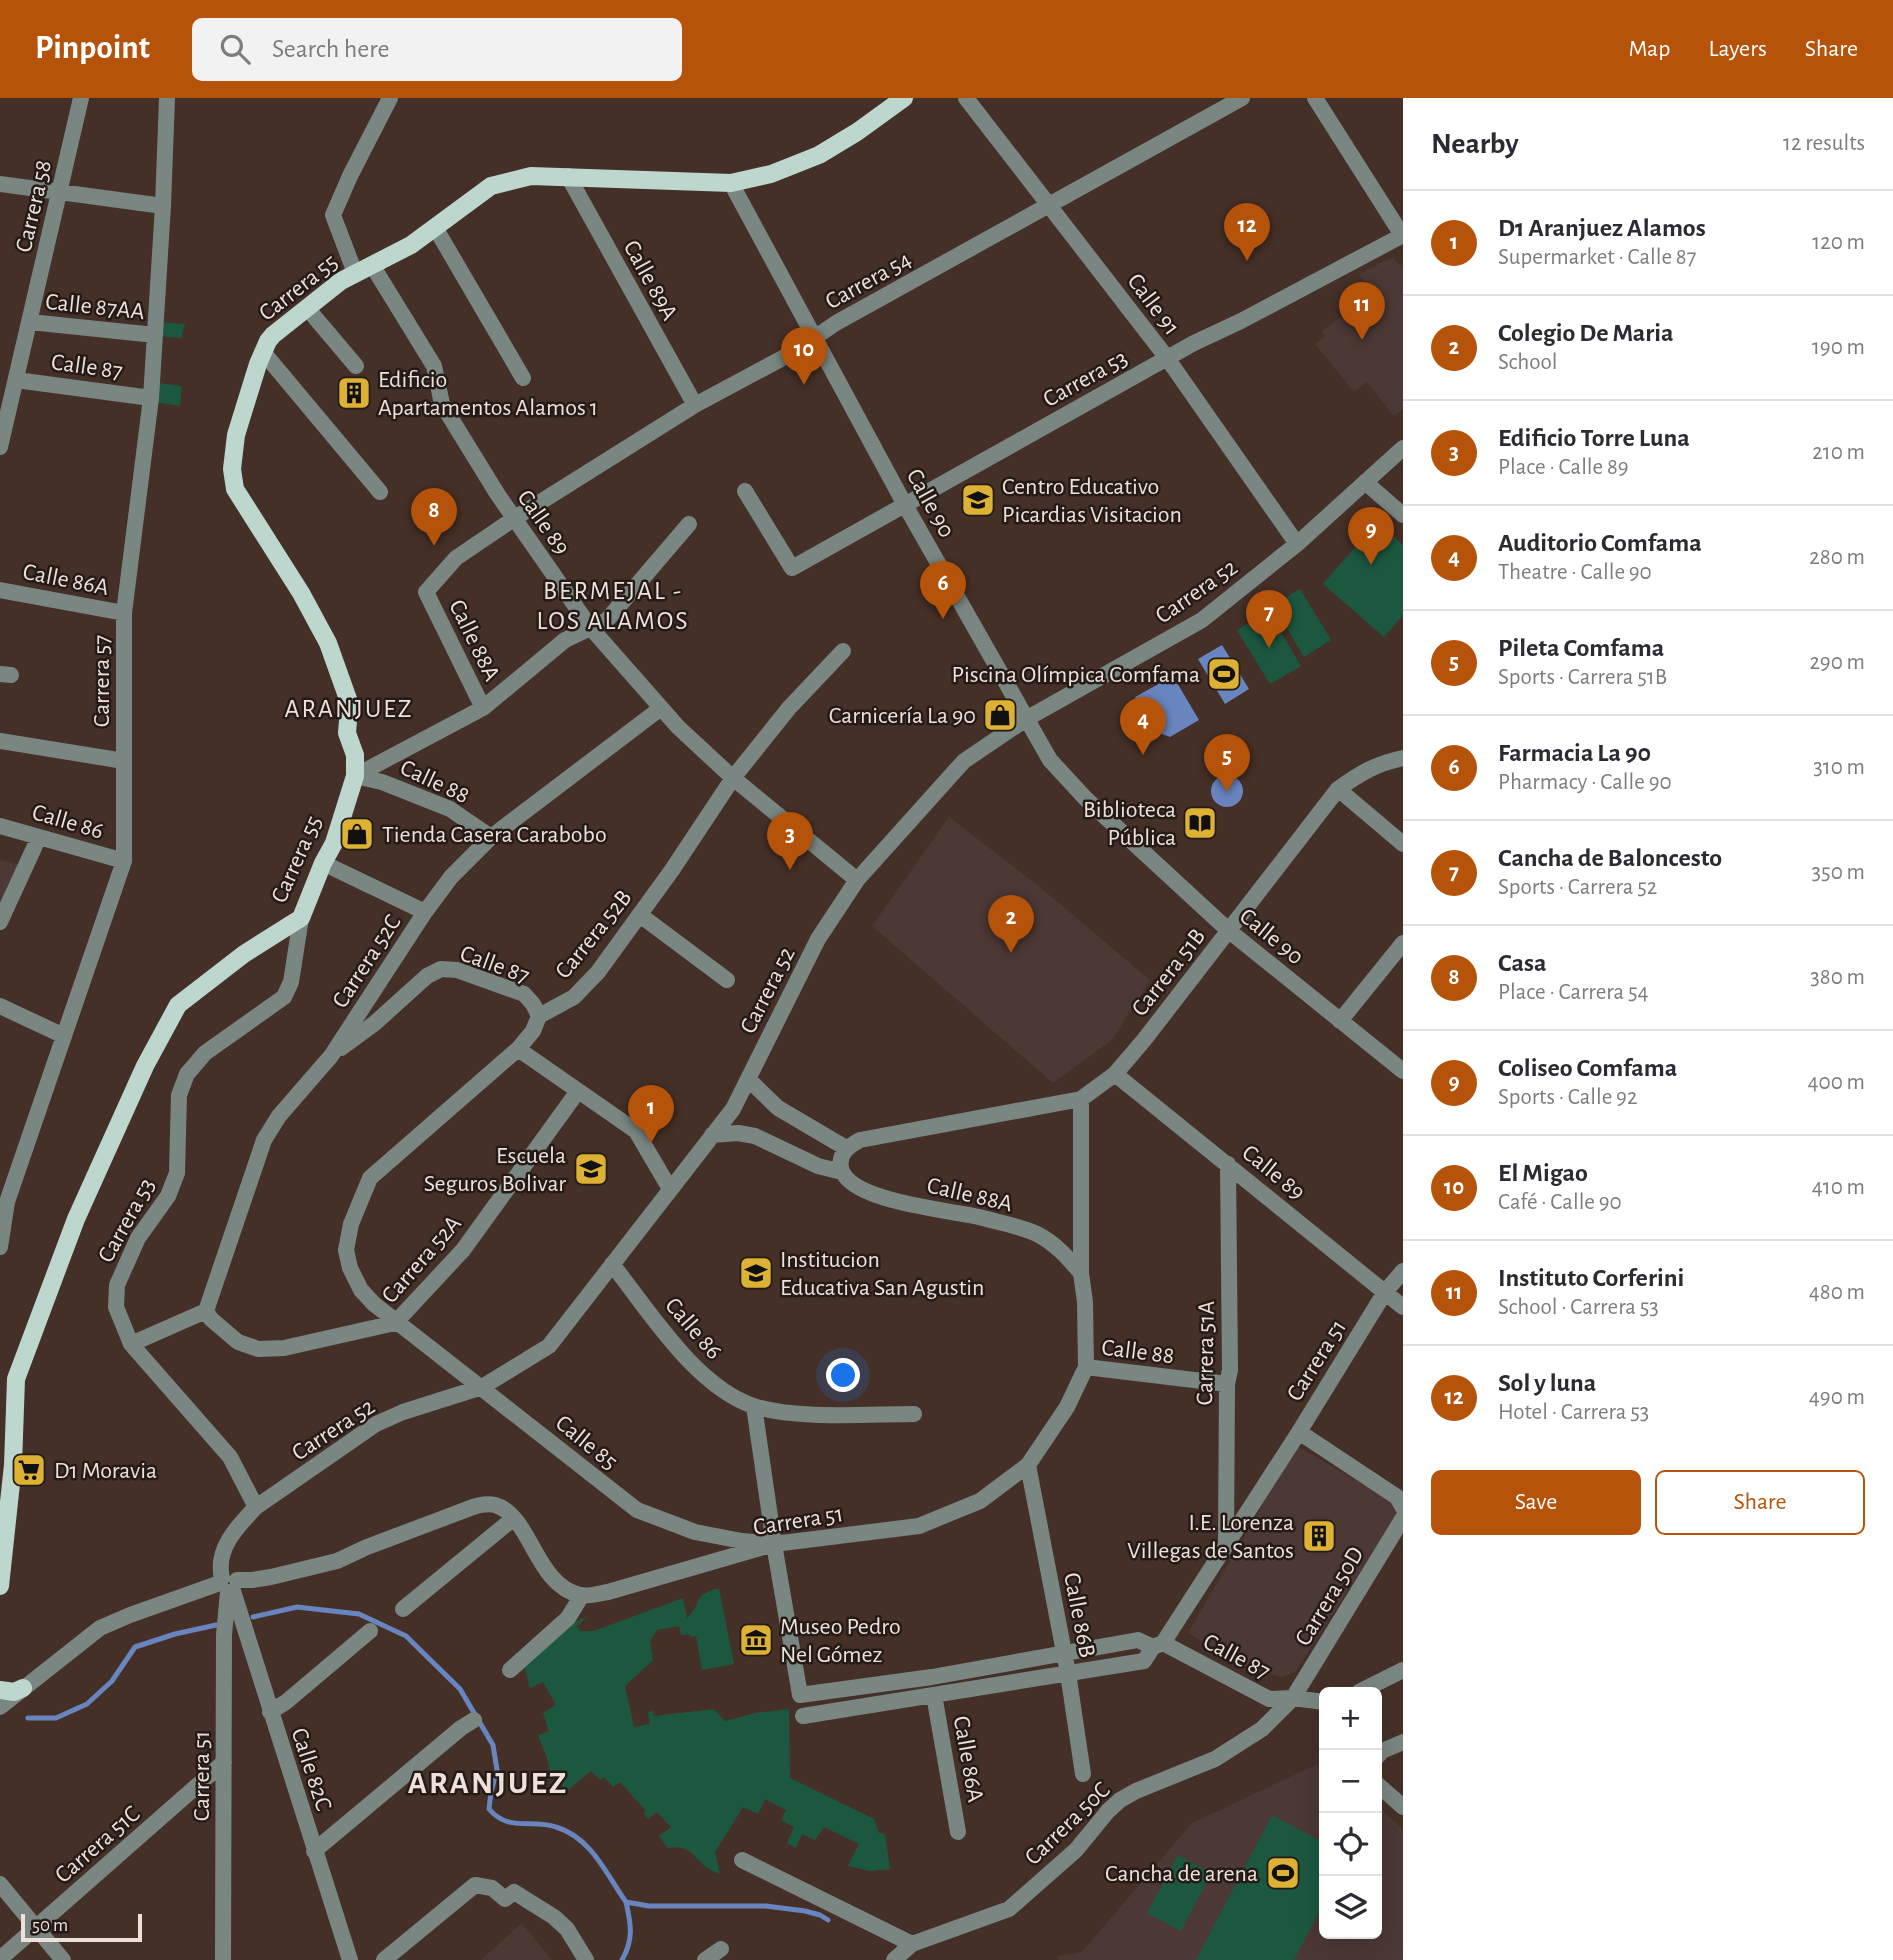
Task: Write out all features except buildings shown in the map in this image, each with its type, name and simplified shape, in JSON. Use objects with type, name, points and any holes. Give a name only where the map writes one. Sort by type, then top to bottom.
[{"type":"main road","name":"Carrera 55","points":[[0,1586],[13,1465],[16,1379],[76,1219],[139,1078],[178,1005],[244,954],[301,918],[334,843],[355,776],[355,755],[347,733],[348,699],[328,643],[301,593],[235,489],[232,469],[236,435],[245,400],[263,352],[273,335],[355,273],[411,245],[491,187],[531,176],[731,183],[771,174],[819,155],[904,98]]},
{"type":"main road","points":[[0,1690],[14,1692],[23,1688]]},
{"type":"street","name":"Carrera 58","points":[[0,447],[81,98]]},
{"type":"street","name":"Carrera 57","points":[[0,1247],[7,1202],[124,861],[124,613],[150,398],[163,206],[167,98]]},
{"type":"street","points":[[355,273],[333,215],[390,98]]},
{"type":"street","name":"Calle 91","points":[[966,98],[1167,358],[1297,544]]},
{"type":"street","points":[[1315,98],[1402,235]]},
{"type":"street","name":"Carrera 54","points":[[426,592],[456,558],[695,405],[792,353],[1234,100]]},
{"type":"street","name":"Calle 89A","points":[[568,176],[695,405]]},
{"type":"street","name":"Calle 90","points":[[731,183],[905,505],[1050,760],[1086,799],[1228,930],[1403,1072]]},
{"type":"street","points":[[0,184],[163,206]]},
{"type":"street","points":[[436,229],[523,378]]},
{"type":"street","name":"Carrera 53","points":[[746,491],[792,568],[1167,358],[1402,235]]},
{"type":"street","name":"Calle 89","points":[[372,265],[434,366],[442,404],[498,495],[590,627],[661,708],[733,778],[857,880]]},
{"type":"street","points":[[307,308],[356,366]]},
{"type":"street","name":"Calle 87AA","points":[[30,322],[155,335]]},
{"type":"street","points":[[263,352],[380,492]]},
{"type":"street","name":"Calle 87","points":[[16,380],[150,398]]},
{"type":"street","name":"Carrera 52","points":[[228,1585],[219,1565],[222,1553],[235,1531],[256,1507],[376,1424],[403,1412],[482,1387],[549,1346],[733,1109],[818,939],[857,880],[964,761],[1026,719],[1202,620],[1297,544],[1403,447]]},
{"type":"street","points":[[1365,482],[1403,515]]},
{"type":"street","points":[[355,776],[483,708],[565,640],[607,620],[689,524]]},
{"type":"street","name":"Calle 86A","points":[[0,590],[124,613]]},
{"type":"street","name":"Calle 88A","points":[[426,592],[483,708]]},
{"type":"street","name":"Carrera 52B","points":[[539,1016],[574,997],[598,972],[733,778],[789,708],[843,652]]},
{"type":"street","name":"Carrera 52C","points":[[206,1311],[264,1140],[279,1116],[331,1056],[425,912],[451,877],[491,837],[661,708]]},
{"type":"street","points":[[0,741],[124,761]]},
{"type":"street","name":"Carrera 51B","points":[[1081,1099],[1115,1074],[1176,1001],[1338,789],[1364,770],[1403,758]]},
{"type":"street","name":"Calle 88","points":[[355,776],[382,782],[450,809],[491,837]]},
{"type":"street","points":[[1338,789],[1403,844]]},
{"type":"street","name":"Calle 86","points":[[0,826],[124,861]]},
{"type":"street","points":[[0,922],[39,836]]},
{"type":"street","points":[[323,863],[425,912]]},
{"type":"street","points":[[640,915],[727,980]]},
{"type":"street","name":"Carrera 53","points":[[256,1507],[230,1457],[131,1345],[116,1307],[117,1285],[138,1238],[168,1196],[177,1173],[179,1095],[187,1074],[205,1053],[284,998],[291,982],[301,918]]},
{"type":"street","points":[[1340,1021],[1403,943]]},
{"type":"street","name":"Calle 87","points":[[331,1056],[375,1023],[427,976],[441,969],[457,970],[524,994],[539,1016]]},
{"type":"street","points":[[0,1006],[64,1036]]},
{"type":"street","points":[[396,1323],[361,1290],[350,1268],[346,1250],[351,1224],[370,1178],[518,1049],[533,1031],[539,1016]]},
{"type":"street","points":[[518,1049],[636,1131],[670,1189]]},
{"type":"street","name":"Calle 89","points":[[1115,1074],[1403,1307]]},
{"type":"street","points":[[748,1079],[778,1108],[846,1148]]},
{"type":"street","name":"Carrera 52A","points":[[206,1311],[211,1319],[238,1342],[258,1349],[284,1348],[396,1323],[463,1250],[578,1091]]},
{"type":"street","points":[[842,1172],[840,1162],[846,1148],[860,1140],[1081,1099]]},
{"type":"street","name":"Carrera 51","points":[[582,1595],[608,1592],[774,1544],[919,1526],[980,1501],[1028,1465],[1067,1407],[1086,1367],[1082,1273],[1081,1099]]},
{"type":"street","name":"Calle 88A","points":[[712,1135],[738,1133],[755,1136],[818,1166],[842,1172],[849,1182],[870,1194],[980,1217],[1036,1234],[1061,1250],[1082,1273]]},
{"type":"street","name":"Carrera 51A","points":[[1227,1543],[1227,1384],[1230,1370],[1228,1164]]},
{"type":"street","name":"Calle 86","points":[[612,1264],[685,1356],[715,1386],[754,1406],[795,1413],[914,1414]]},
{"type":"street","name":"Carrera 51","points":[[803,1716],[1144,1661],[1158,1645],[1227,1543],[1385,1292],[1403,1271]]},
{"type":"street","points":[[131,1345],[206,1311]]},
{"type":"street","name":"Calle 85","points":[[396,1323],[482,1387],[637,1510],[695,1532],[774,1544]]},
{"type":"street","name":"Calle 88","points":[[1086,1367],[1227,1384]]},
{"type":"street","points":[[754,1406],[800,1695],[932,1677],[1138,1640],[1158,1645]]},
{"type":"street","points":[[1299,1432],[1397,1497],[1403,1507]]},
{"type":"street","name":"Calle 86B","points":[[1028,1465],[1068,1672],[1083,1774]]},
{"type":"street","points":[[0,1706],[100,1628],[130,1615],[228,1585],[312,1569],[486,1504],[498,1505],[514,1518],[548,1573],[565,1588],[582,1595],[568,1618],[510,1671]]},
{"type":"street","points":[[403,1608],[514,1518]]},
{"type":"street","name":"Carrera 50D","points":[[1293,1698],[1403,1518]]},
{"type":"street","name":"Carrera 51","points":[[223,1960],[224,1635],[228,1585]]},
{"type":"street","name":"Calle 82C","points":[[228,1585],[350,1960]]},
{"type":"street","points":[[270,1712],[286,1702],[370,1631]]},
{"type":"street","name":"Calle 87","points":[[1158,1645],[1269,1699],[1293,1698]]},
{"type":"street","points":[[1369,1687],[1403,1670]]},
{"type":"street","name":"Calle 86A","points":[[934,1695],[958,1832]]},
{"type":"street","points":[[1293,1698],[1319,1701]]},
{"type":"street","name":"Carrera 50C","points":[[912,1944],[1009,1909],[1076,1850],[1120,1800],[1214,1759],[1262,1729],[1293,1698]]},
{"type":"street","points":[[314,1851],[468,1724]]},
{"type":"street","points":[[1382,1751],[1403,1742]]},
{"type":"street","name":"Carrera 51C","points":[[0,1959],[97,1877],[224,1762]]},
{"type":"street","points":[[1382,1788],[1403,1807]]},
{"type":"street","points":[[742,1860],[912,1944],[894,1960]]},
{"type":"street","points":[[0,1884],[63,1960]]},
{"type":"street","points":[[384,1960],[475,1885],[492,1888],[505,1899],[514,1892],[554,1917],[567,1929],[586,1960]]},
{"type":"street","points":[[705,1960],[721,1949]]},
{"type":"shaded area","points":[[1393,257],[1403,269],[1403,409],[1394,416],[1367,382],[1354,392],[1315,344],[1325,336],[1321,332],[1372,292],[1359,274]]},
{"type":"shaded area","points":[[949,817],[1040,887],[1150,980],[1112,1040],[1053,1083],[872,926]]},
{"type":"shaded area","points":[[0,860],[18,864],[0,905]]},
{"type":"shaded area","points":[[1297,1446],[1391,1501],[1397,1515],[1295,1672],[1282,1677],[1248,1668],[1188,1633]]},
{"type":"shaded area","points":[[1319,1763],[1319,1939],[1382,1939],[1382,1810],[1403,1829],[1403,1960],[1059,1960],[1058,1956],[1082,1952],[1192,1823]]},
{"type":"shaded area","points":[[522,1923],[552,1960],[481,1960],[514,1930]]},
{"type":"green space","points":[[160,322],[185,324],[181,338],[159,336]]},
{"type":"green space","points":[[157,383],[182,386],[180,406],[154,402]]},
{"type":"green space","points":[[1377,522],[1403,545],[1403,615],[1384,637],[1323,584]]},
{"type":"green space","points":[[1300,589],[1331,640],[1304,657],[1273,605]]},
{"type":"green space","points":[[1268,611],[1301,666],[1270,684],[1237,630]]},
{"type":"green space","points":[[719,1588],[734,1664],[702,1670],[696,1636],[681,1635],[679,1626],[657,1630],[650,1641],[653,1660],[625,1686],[634,1727],[650,1724],[648,1712],[653,1711],[654,1716],[714,1709],[725,1721],[755,1713],[789,1709],[790,1778],[874,1819],[879,1833],[885,1834],[890,1869],[870,1871],[848,1866],[859,1844],[824,1827],[815,1840],[802,1834],[796,1848],[787,1843],[794,1827],[781,1820],[786,1810],[765,1799],[758,1814],[743,1807],[715,1852],[720,1873],[712,1871],[691,1852],[678,1847],[668,1848],[659,1836],[671,1827],[657,1812],[648,1819],[644,1814],[646,1811],[620,1782],[613,1787],[604,1777],[600,1780],[591,1771],[567,1791],[550,1773],[538,1735],[549,1731],[543,1713],[556,1705],[543,1682],[530,1688],[524,1665],[577,1621],[588,1616],[576,1627],[580,1631],[594,1631],[683,1598],[687,1618],[705,1593]]},
{"type":"green space","name":"Cancha de arena","points":[[1272,1815],[1319,1840],[1319,1912],[1294,1960],[1196,1960]]},
{"type":"green space","points":[[1178,1855],[1211,1873],[1181,1931],[1147,1913]]},
{"type":"water","name":"Piscina Olímpica Comfama","points":[[1222,645],[1249,689],[1225,704],[1198,659]]},
{"type":"water","points":[[1173,676],[1199,720],[1170,737],[1154,731],[1135,697]]},
{"type":"water","points":[[1227,775],[1239,779],[1243,791],[1239,803],[1227,807],[1215,803],[1211,791],[1215,779]]},
{"type":"waterway","points":[[253,1617],[297,1607],[359,1614],[406,1636],[460,1689],[493,1745],[497,1770],[489,1809],[496,1816],[512,1823],[547,1825],[569,1832],[589,1848],[626,1902],[649,1906],[766,1906],[805,1911],[828,1920]]},
{"type":"waterway","points":[[28,1718],[56,1718],[87,1704],[112,1681],[135,1647],[216,1625]]},
{"type":"waterway","points":[[622,1960],[630,1931],[626,1902]]},
{"type":"place","name":"Sol y luna","points":[[1247,261]]},
{"type":"place","name":"Instituto Corferini","points":[[1362,340]]},
{"type":"place","name":"El Migao","points":[[804,385]]},
{"type":"place","name":"Edificio Apartamentos Alamos 1","points":[[354,393]]},
{"type":"place","name":"Centro Educativo Picardias Visitacion","points":[[978,500]]},
{"type":"place","name":"Casa","points":[[434,546]]},
{"type":"place","name":"Coliseo Comfama","points":[[1371,565]]},
{"type":"place","name":"Farmacia La 90","points":[[943,619]]},
{"type":"place","name":"Cancha de Baloncesto","points":[[1269,648]]},
{"type":"place","name":"Piscina Olímpica Comfama","points":[[1224,674]]},
{"type":"place","name":"Carnicería La 90","points":[[1000,715]]},
{"type":"place","name":"Auditorio Comfama","points":[[1143,755]]},
{"type":"place","name":"Pileta Comfama","points":[[1227,792]]},
{"type":"place","name":"Biblioteca Pública","points":[[1200,823]]},
{"type":"place","name":"Tienda Casera Carabobo","points":[[357,834]]},
{"type":"place","name":"Edificio Torre Luna","points":[[790,870]]},
{"type":"place","name":"Colegio De Maria","points":[[1011,953]]},
{"type":"place","name":"D1 Aranjuez Alamos","points":[[651,1143]]},
{"type":"place","name":"Escuela Seguros Bolivar","points":[[591,1169]]},
{"type":"place","name":"Institucion Educativa San Agustin","points":[[756,1273]]},
{"type":"place","name":"D1 Moravia","points":[[29,1470]]},
{"type":"place","name":"I.E. Lorenza Villegas de Santos","points":[[1319,1536]]},
{"type":"place","name":"Museo Pedro Nel Gómez","points":[[756,1640]]},
{"type":"place","name":"Cancha de arena","points":[[1283,1873]]},
{"type":"district","name":"BERMEJAL - LOS ALAMOS","points":[[613,605]]},
{"type":"district","name":"ARANJUEZ","points":[[349,708]]},
{"type":"district","name":"ARANJUEZ","points":[[488,1782]]}]
